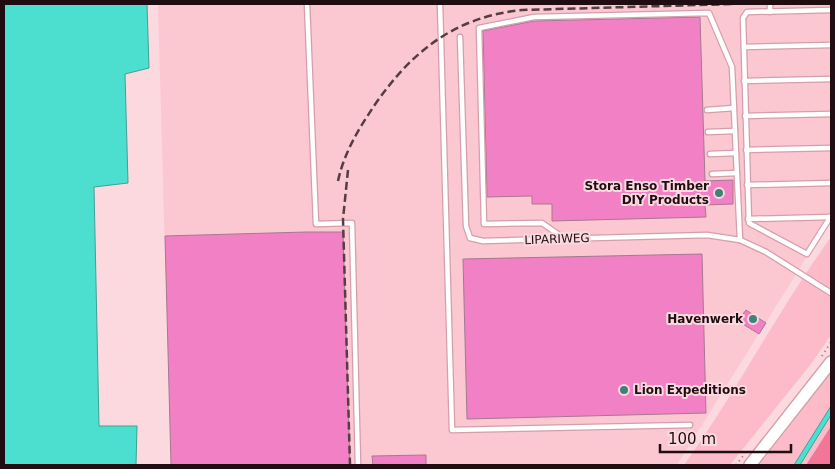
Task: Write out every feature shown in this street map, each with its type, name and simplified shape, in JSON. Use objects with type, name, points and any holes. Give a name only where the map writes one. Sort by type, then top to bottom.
[{"type":"street","points":[[750,465],[831,362]]},
{"type":"lane","points":[[307,4],[316,224],[352,223],[358,465]]},
{"type":"lane","points":[[440,4],[452,430],[690,425]]},
{"type":"lane","points":[[770,4],[770,12]]},
{"type":"lane","points":[[831,10],[747,12],[743,18],[748,219],[750,223],[807,254],[831,216]]},
{"type":"lane","points":[[566,239],[542,223],[484,224],[479,28],[534,17],[709,13],[732,67],[740,240]]},
{"type":"lane","name":"LIPARIWEG","points":[[460,37],[466,226],[470,238],[483,241],[707,235],[740,240],[766,252],[831,293]]},
{"type":"lane","points":[[744,48],[831,45]]},
{"type":"lane","points":[[744,82],[831,79]]},
{"type":"lane","points":[[707,110],[734,108]]},
{"type":"lane","points":[[745,116],[831,114]]},
{"type":"lane","points":[[708,132],[735,131]]},
{"type":"lane","points":[[746,150],[831,148]]},
{"type":"lane","points":[[710,154],[736,153]]},
{"type":"lane","points":[[712,174],[737,173]]},
{"type":"lane","points":[[747,185],[831,183]]},
{"type":"lane","points":[[748,219],[831,216]]},
{"type":"shaded area","points":[[158,4],[831,4],[831,218],[677,465],[171,465]]},
{"type":"shaded area","points":[[831,237],[831,335],[811,364],[730,465],[684,465],[722,408],[793,293]]},
{"type":"shaded area","points":[[831,373],[831,406],[794,465],[759,465]]},
{"type":"shaded area","points":[[831,415],[831,426],[806,465],[800,465]]},
{"type":"shaded area","points":[[831,426],[831,465],[806,465]]},
{"type":"water","points":[[4,4],[147,4],[149,68],[125,74],[128,183],[94,187],[99,426],[137,426],[136,465],[4,465]]},
{"type":"water","points":[[831,406],[831,415],[800,465],[794,465]]},
{"type":"building","points":[[700,17],[705,181],[733,180],[733,204],[705,205],[706,217],[552,221],[552,204],[532,204],[532,196],[487,197],[483,31],[534,21]]},
{"type":"building","points":[[343,232],[350,465],[171,465],[165,236]]},
{"type":"building","points":[[702,254],[706,413],[467,419],[463,259]]},
{"type":"building","points":[[746,310],[766,323],[759,334],[738,321]]},
{"type":"building","points":[[426,455],[426,465],[373,465],[372,456]]},
{"type":"railway","points":[[338,181],[352,142],[374,106],[403,69],[436,40],[475,20],[522,10],[735,4]]},
{"type":"railway","points":[[348,170],[343,219],[350,465]]},
{"type":"place","name":"Stora Enso Timber DIY Products","points":[[719,193]]},
{"type":"place","name":"Havenwerk","points":[[753,319]]},
{"type":"place","name":"Lion Expeditions","points":[[624,390]]}]
